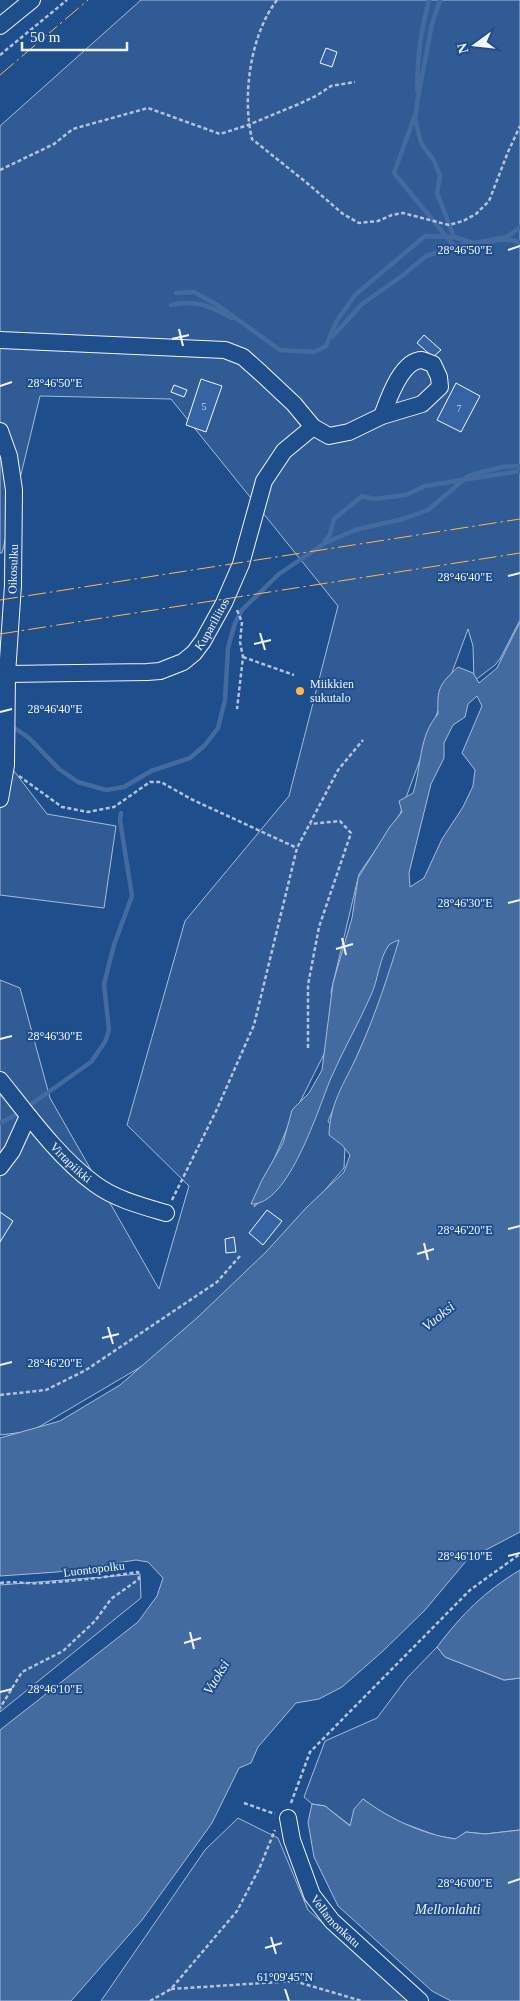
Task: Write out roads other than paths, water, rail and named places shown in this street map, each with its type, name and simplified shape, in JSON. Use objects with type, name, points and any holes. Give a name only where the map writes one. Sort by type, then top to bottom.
[{"type":"street","points":[[0,26],[32,0]]},
{"type":"street","points":[[0,340],[225,350],[243,357],[294,404],[313,427],[330,436],[349,432],[382,416]]},
{"type":"street","name":"Kupariliitos","points":[[7,674],[146,672],[160,670],[183,662],[194,653],[203,641],[233,583],[247,548],[264,481],[284,451],[313,427]]},
{"type":"street","name":"Oikosulku","points":[[0,430],[9,456],[14,490],[13,585],[7,674],[6,766],[0,799]]},
{"type":"street","name":"Virtapiikki","points":[[0,1080],[28,1116],[67,1159],[96,1184],[120,1198],[166,1213]]},
{"type":"street","points":[[0,1167],[12,1151],[28,1116]]},
{"type":"street","name":"Vellamonkatu","points":[[288,1818],[292,1840],[312,1895],[317,1902],[332,1921],[420,2001]]},
{"type":"water","name":"Vuoksi","points":[[520,622],[520,1532],[467,1560],[425,1610],[342,1687],[319,1699],[296,1703],[258,1747],[251,1763],[239,1768],[212,1823],[142,1920],[71,2001],[0,2001],[0,1730],[138,1622],[157,1596],[163,1578],[148,1562],[136,1560],[57,1572],[0,1576],[0,1438],[60,1421],[120,1385],[198,1317],[266,1252],[306,1208],[344,1172],[350,1155],[342,1145],[329,1135],[332,1111],[371,1022],[399,940],[390,944],[386,950],[371,995],[331,1078],[301,1152],[290,1172],[278,1189],[265,1200],[251,1204],[283,1143],[292,1110],[309,1093],[322,1070],[333,983],[352,918],[358,878],[389,828],[402,812],[399,801],[413,793],[427,732],[438,714],[438,698],[443,683],[458,667],[473,673],[479,683],[497,668]],"holes":[[[477,696],[482,706],[462,753],[475,770],[473,786],[463,807],[442,839],[424,878],[410,887],[409,873],[431,784],[444,758],[444,743],[453,725],[465,717],[468,704]]]},
{"type":"water","points":[[520,1570],[520,1678],[504,1680],[445,1657],[437,1647],[456,1624],[485,1595]]},
{"type":"water","name":"Mellonlahti","points":[[363,1799],[407,1825],[443,1837],[455,1839],[466,1832],[485,1834],[520,1830],[520,2001],[451,2001],[432,1991],[338,1906],[314,1857],[308,1822],[312,1804],[325,1806],[350,1826],[354,1809]]},
{"type":"waterway","points":[[417,90],[420,44],[429,0]]},
{"type":"waterway","points":[[440,0],[432,24],[415,119],[421,143],[434,161],[440,176],[437,193],[454,237]]},
{"type":"waterway","points":[[414,118],[394,173],[454,246]]},
{"type":"waterway","points":[[176,293],[194,292],[219,306],[280,350],[314,352],[326,346],[336,322],[355,295],[425,236],[454,237],[474,243],[507,237],[520,227]]},
{"type":"waterway","points":[[332,337],[362,304],[402,276],[426,256],[468,243],[475,250],[497,240],[520,242]]},
{"type":"waterway","points":[[171,305],[196,303],[232,318]]},
{"type":"waterway","points":[[13,727],[29,738],[59,769],[78,782],[106,790],[124,787],[151,771],[190,758],[205,745],[218,728],[225,700],[228,648],[235,623],[242,610],[279,574],[325,543],[355,530],[403,519],[428,510],[468,476],[502,467],[520,466]]},
{"type":"waterway","points":[[325,541],[330,534],[334,519],[362,496],[374,499],[406,495],[425,486],[520,471]]},
{"type":"waterway","points":[[33,1103],[91,1062],[105,1042],[109,1030],[104,984],[114,945],[132,896],[120,820],[121,813]]},
{"type":"waterway","points":[[0,1123],[17,1114]]},
{"type":"place","name":"Miikkien sukutalo","points":[[300,691]]}]
